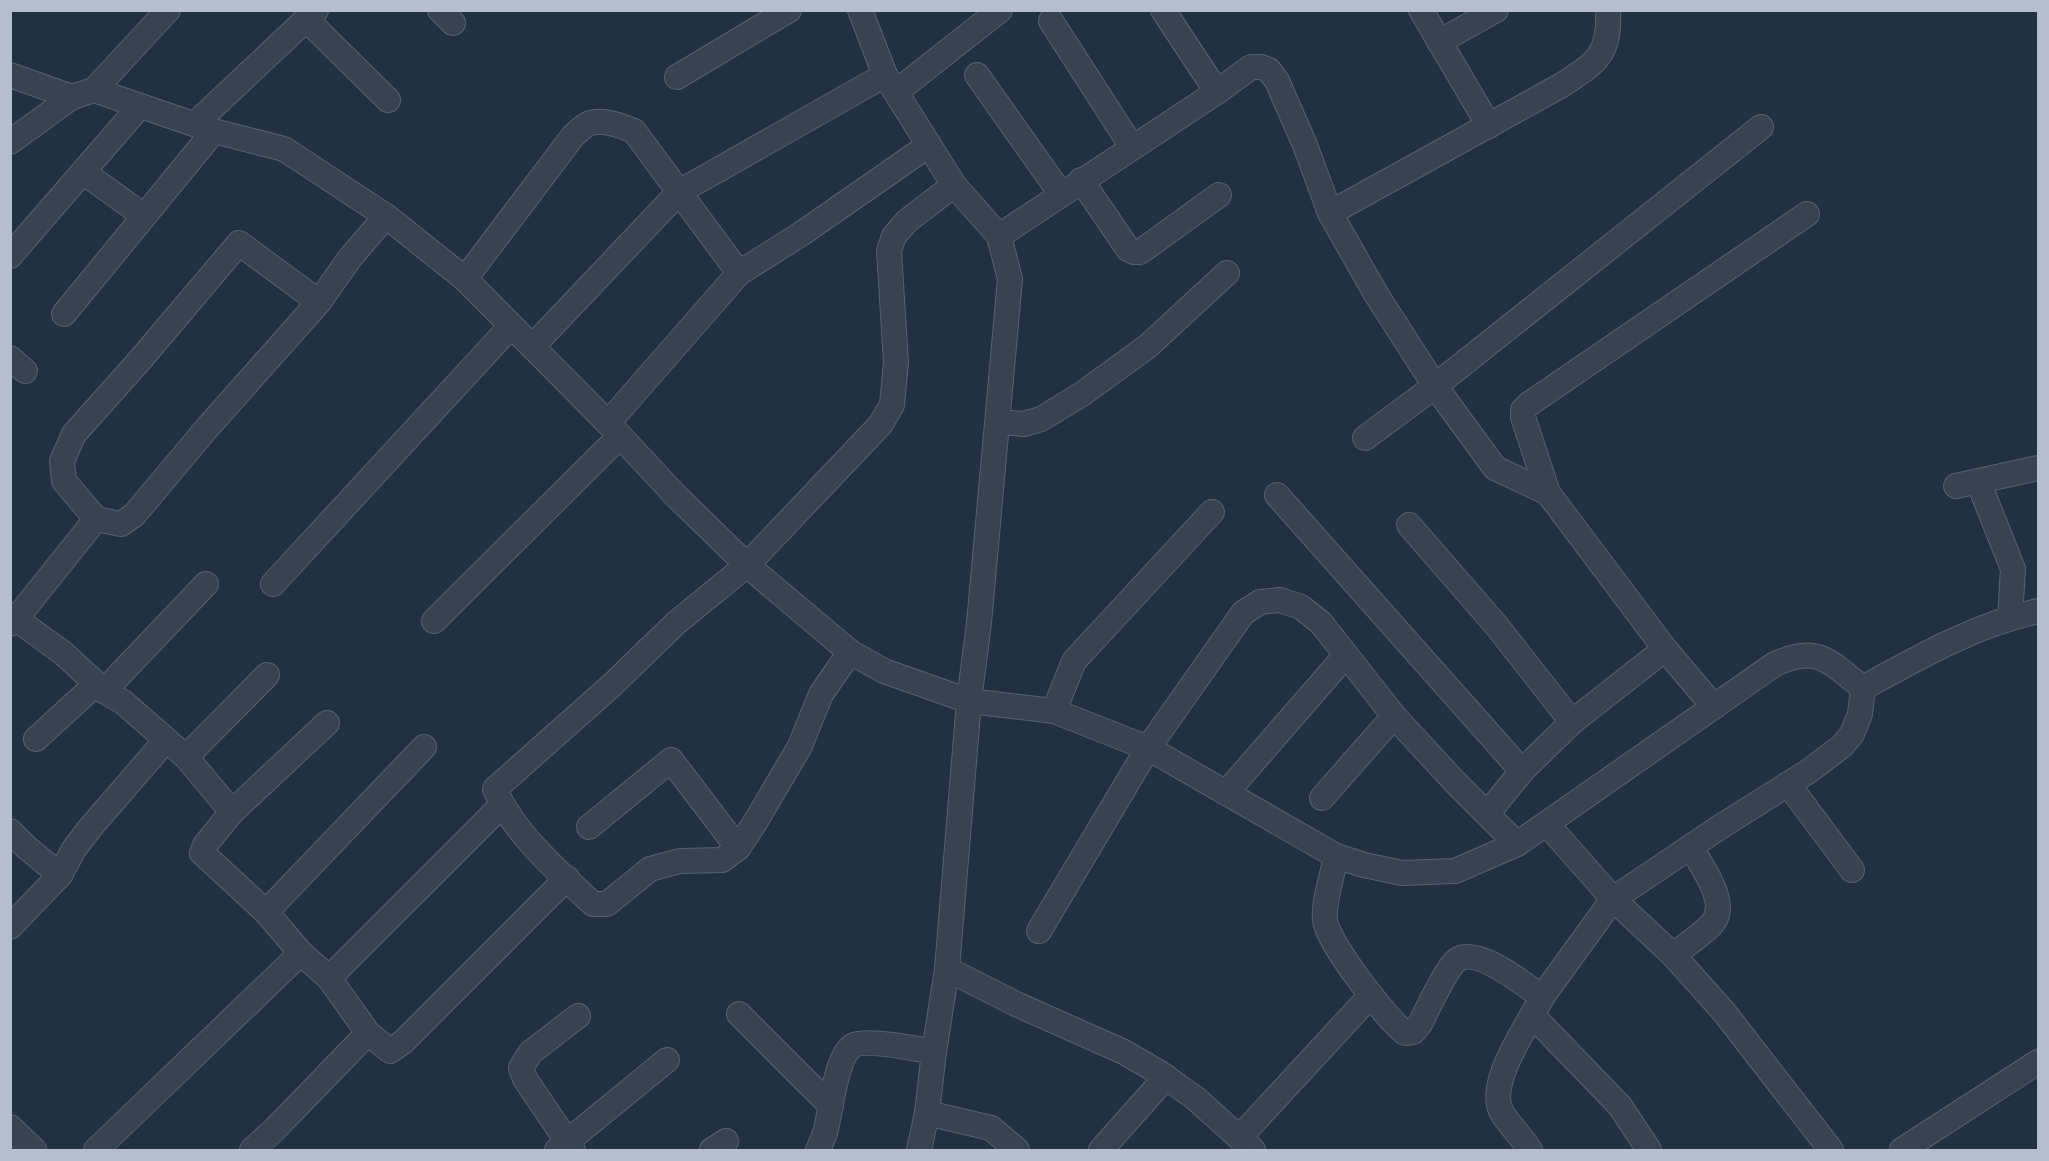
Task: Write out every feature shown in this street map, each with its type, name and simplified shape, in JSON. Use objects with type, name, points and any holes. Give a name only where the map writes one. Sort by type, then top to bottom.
[{"type":"street","points":[[10,142],[72,97],[94,90],[168,10]]},
{"type":"street","points":[[677,77],[789,10]]},
{"type":"street","points":[[860,10],[891,83],[928,145],[954,185],[999,236],[1010,279],[979,623],[969,701],[947,969],[927,1113],[919,1150]]},
{"type":"street","points":[[532,347],[679,192],[891,83],[1000,10]]},
{"type":"street","points":[[1163,10],[1217,92]]},
{"type":"street","points":[[1420,10],[1489,126]]},
{"type":"street","points":[[1439,42],[1496,10]]},
{"type":"street","points":[[1330,213],[1562,85],[1592,65],[1605,47],[1608,10]]},
{"type":"street","points":[[64,314],[144,216],[205,127],[312,15],[388,100]]},
{"type":"street","points":[[1051,21],[1132,147]]},
{"type":"street","points":[[999,236],[1217,92],[1251,67],[1269,70],[1277,81],[1305,145],[1330,213],[1376,294],[1435,386],[1496,468],[1548,494]]},
{"type":"street","points":[[10,75],[72,97]]},
{"type":"street","points":[[977,75],[1061,194]]},
{"type":"street","points":[[94,90],[205,127],[284,149],[386,216],[465,279],[614,429],[677,497],[747,565],[850,651],[884,671],[969,701],[1054,711],[1148,748],[1336,856],[1402,873],[1455,871],[1517,844],[1775,664],[1800,655],[1806,654],[1825,659],[1863,688]]},
{"type":"street","points":[[10,256],[140,106]]},
{"type":"street","points":[[465,279],[573,136],[589,123],[620,125],[634,131],[739,273]]},
{"type":"street","points":[[1365,438],[1435,386],[1761,128]]},
{"type":"street","points":[[434,621],[614,429],[739,273],[801,234],[928,145]]},
{"type":"street","points":[[83,172],[144,216]]},
{"type":"street","points":[[1081,180],[1128,249],[1134,252],[1140,252],[1219,195]]},
{"type":"street","points":[[850,651],[821,694],[800,746],[756,821],[738,848],[722,860],[680,861],[650,869],[607,904],[593,904],[534,845],[502,805],[495,789],[612,685],[676,623],[747,565],[880,425],[892,405],[896,362],[889,250],[894,236],[907,222],[954,185]]},
{"type":"street","points":[[1714,706],[1665,649],[1548,494],[1523,417],[1523,410],[1808,214]]},
{"type":"street","points":[[319,302],[239,243],[120,384],[74,434],[63,461],[64,481],[96,519],[121,524],[134,515],[207,428],[319,302],[350,258],[386,216]]},
{"type":"street","points":[[998,422],[1024,424],[1041,419],[1082,394],[1148,346],[1227,273]]},
{"type":"street","points":[[273,584],[511,326]]},
{"type":"street","points":[[2010,618],[2013,569],[1967,483],[2038,468]]},
{"type":"street","points":[[1277,495],[1521,771]]},
{"type":"street","points":[[1054,711],[1074,661],[1212,512]]},
{"type":"street","points":[[96,519],[12,619],[63,653],[100,687],[123,702],[186,756],[232,812]]},
{"type":"street","points":[[1409,525],[1496,626],[1572,722]]},
{"type":"street","points":[[36,739],[100,687],[206,584]]},
{"type":"street","points":[[1039,931],[1148,748],[1243,613],[1260,602],[1280,600],[1301,607],[1321,622],[1394,716],[1517,844]]},
{"type":"street","points":[[1863,688],[1941,645],[2010,618],[2038,611]]},
{"type":"street","points":[[1487,814],[1521,771],[1572,722],[1665,649]]},
{"type":"street","points":[[1226,793],[1346,655]]},
{"type":"street","points":[[186,756],[267,675]]},
{"type":"street","points":[[1530,1150],[1501,1112],[1497,1098],[1499,1083],[1537,1007],[1613,899],[1842,746],[1852,734],[1860,714],[1863,688]]},
{"type":"street","points":[[1322,798],[1394,716]]},
{"type":"street","points":[[327,723],[232,812],[205,844],[202,853],[266,912],[301,953],[328,978],[368,1033],[390,1051],[402,1042],[567,878]]},
{"type":"street","points":[[12,922],[60,874],[74,849],[90,828],[166,740]]},
{"type":"street","points":[[266,912],[424,747]]},
{"type":"street","points":[[589,827],[671,760],[738,848]]},
{"type":"street","points":[[1788,784],[1852,870]]},
{"type":"street","points":[[328,978],[502,805]]},
{"type":"street","points":[[1547,824],[1613,899],[1673,955],[1724,1012],[1831,1150]]},
{"type":"street","points":[[10,831],[60,874]]},
{"type":"street","points":[[1673,955],[1712,924],[1718,912],[1716,894],[1692,847]]},
{"type":"street","points":[[1336,856],[1325,921],[1331,937],[1371,995],[1398,1028],[1405,1033],[1413,1032],[1420,1024],[1456,960],[1469,956],[1481,958],[1537,1007],[1620,1106],[1649,1150]]},
{"type":"street","points":[[96,1150],[301,953]]},
{"type":"street","points":[[947,969],[1016,1004],[1124,1052],[1166,1077],[1195,1098],[1248,1147],[1371,995]]},
{"type":"street","points":[[739,1014],[831,1106]]},
{"type":"street","points":[[578,1016],[530,1053],[521,1068],[525,1079],[566,1148],[667,1060]]},
{"type":"street","points":[[252,1150],[368,1033]]},
{"type":"street","points":[[818,1150],[825,1134],[841,1064],[845,1055],[855,1045],[869,1043],[934,1052]]},
{"type":"street","points":[[1902,1150],[2038,1062]]},
{"type":"street","points":[[1101,1150],[1166,1077]]},
{"type":"street","points":[[927,1113],[991,1128],[1017,1150]]}]
